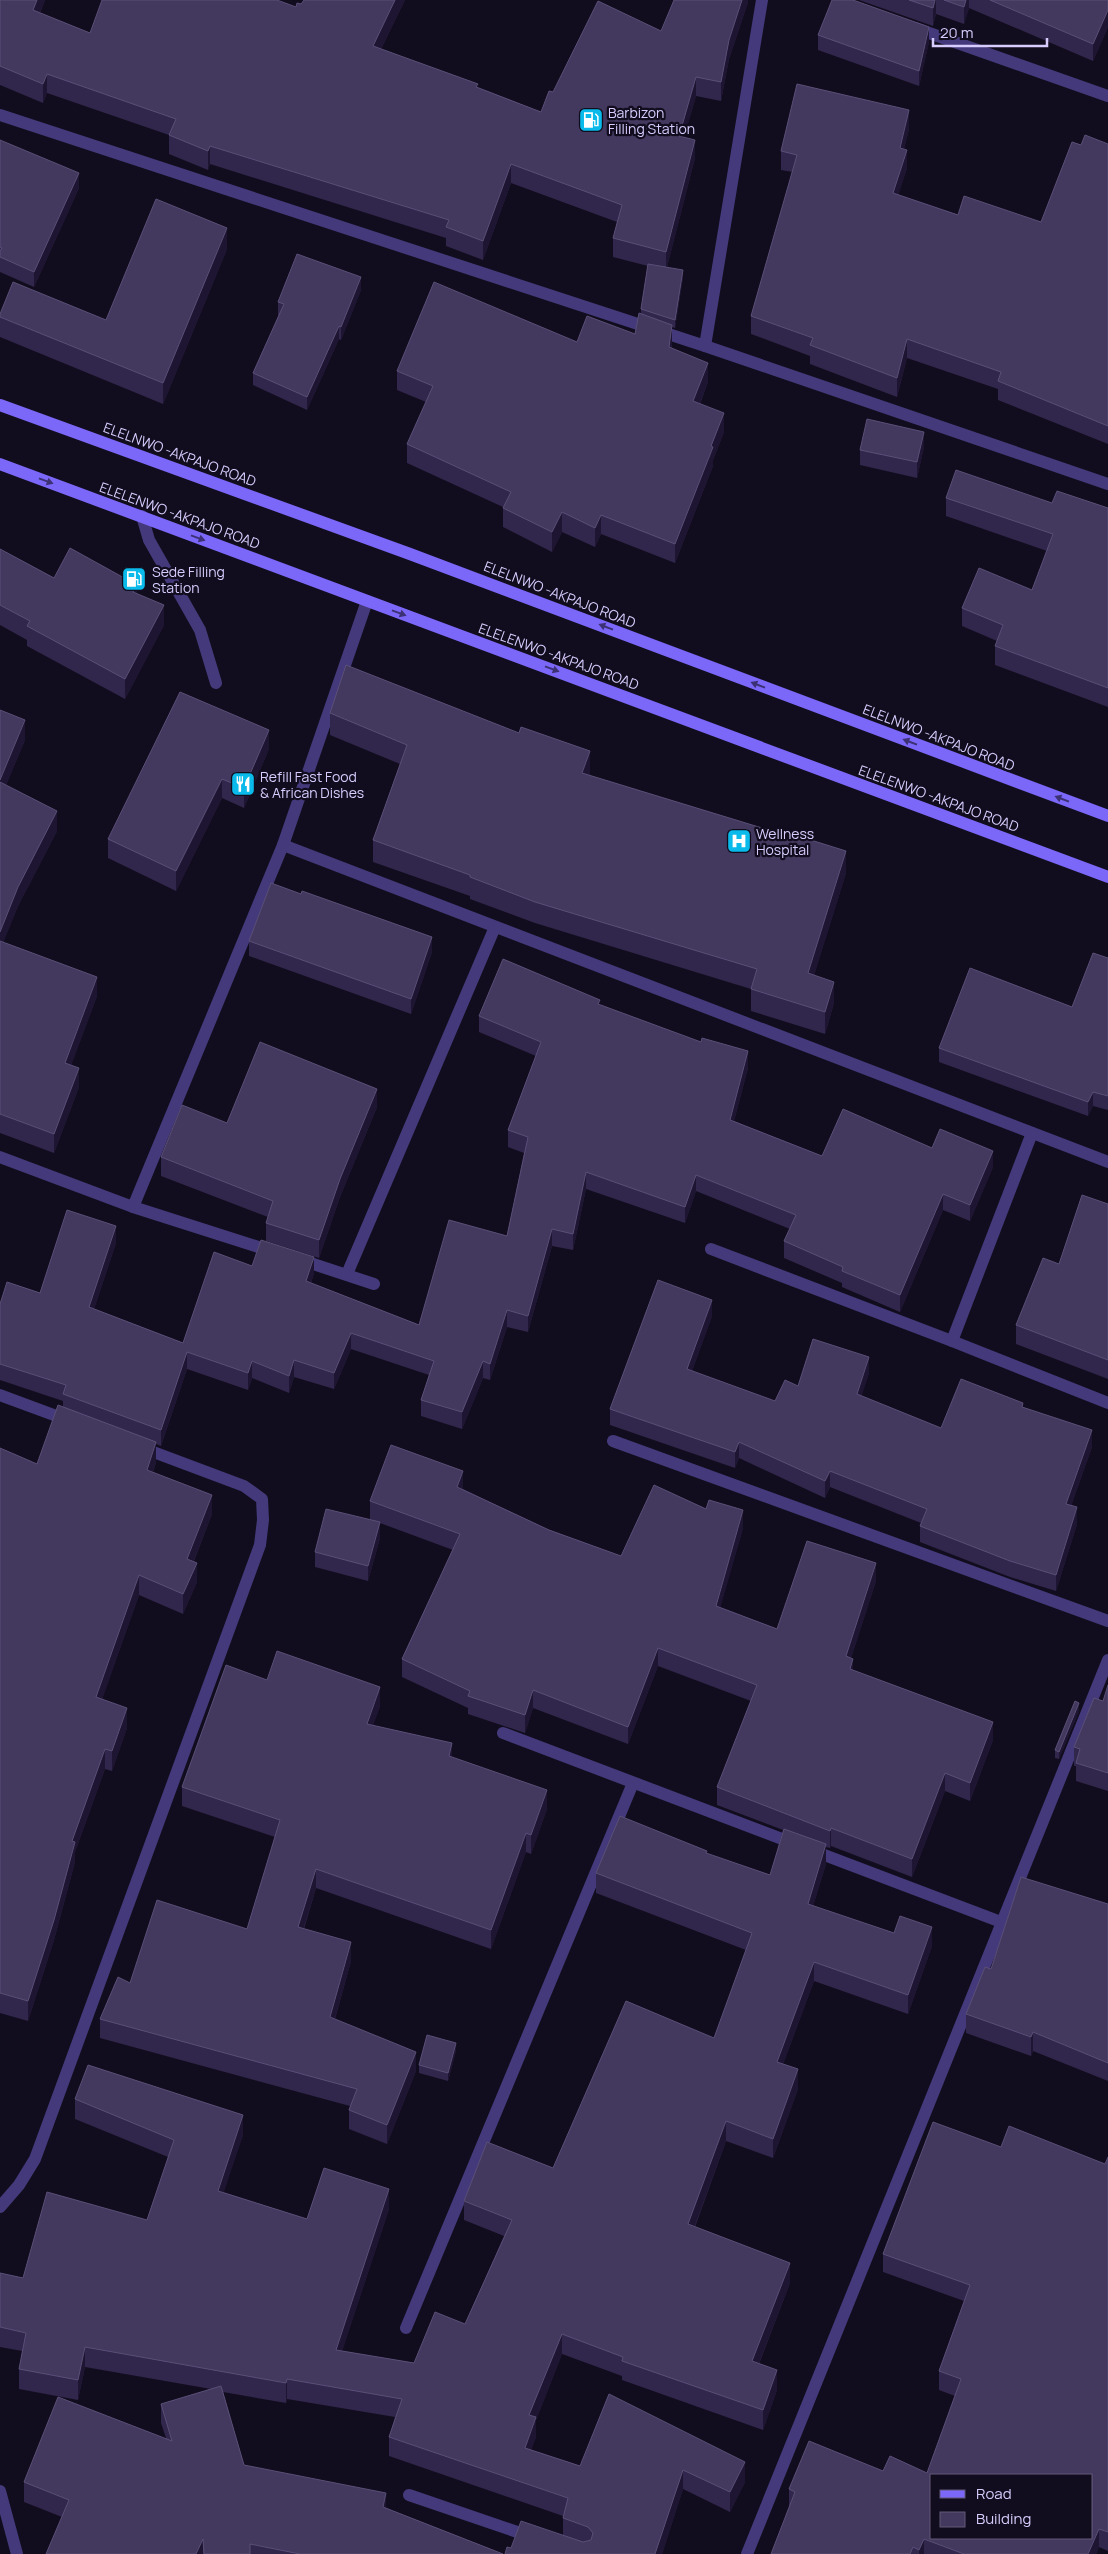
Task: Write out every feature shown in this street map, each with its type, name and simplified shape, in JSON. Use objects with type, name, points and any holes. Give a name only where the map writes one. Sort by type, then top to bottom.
[{"type":"main road","name":"ELELNWO -AKPAJO ROAD","points":[[0,405],[410,554],[1108,816]]},
{"type":"main road","name":"ELELENWO -AKPAJO ROAD","points":[[0,464],[1108,877]]},
{"type":"street","points":[[705,346],[762,0]]},
{"type":"street","points":[[901,23],[1108,96]]},
{"type":"street","points":[[0,115],[705,346],[1108,484]]},
{"type":"street","points":[[142,516],[149,540],[200,630],[216,683]]},
{"type":"street","points":[[133,1207],[282,845],[367,601]]},
{"type":"street","points":[[282,845],[1108,1162]]},
{"type":"street","points":[[347,1274],[495,927]]},
{"type":"street","points":[[952,1341],[1032,1133]]},
{"type":"street","points":[[0,1157],[133,1207],[374,1284]]},
{"type":"street","points":[[711,1249],[1108,1403]]},
{"type":"street","points":[[0,1395],[81,1425]]},
{"type":"street","points":[[613,1441],[1108,1621]]},
{"type":"street","points":[[0,2207],[19,2185],[35,2159],[260,1545],[263,1520],[262,1499],[244,1486],[127,1442]]},
{"type":"street","points":[[747,2554],[1108,1660]]},
{"type":"street","points":[[503,1733],[1001,1922]]},
{"type":"street","points":[[406,2328],[633,1783]]},
{"type":"street","points":[[0,2491],[17,2554]]},
{"type":"street","points":[[409,2495],[548,2542]]},
{"type":"building","points":[[0,0],[37,0],[33,10],[90,33],[102,0],[277,0],[296,7],[297,3],[301,4],[304,0],[395,0],[373,46],[478,84],[476,87],[541,112],[549,91],[553,92],[598,1],[661,31],[674,0],[742,0],[729,40],[721,82],[696,77],[679,136],[695,140],[666,252],[613,238],[622,205],[511,164],[483,241],[446,227],[449,220],[210,146],[208,151],[169,135],[176,119],[47,74],[43,84],[0,66]]},
{"type":"building","points":[[832,0],[853,0],[929,27],[919,71],[818,35]]},
{"type":"building","points":[[909,0],[935,0],[933,8]]},
{"type":"building","points":[[944,0],[966,0],[964,7]]},
{"type":"building","points":[[990,0],[1108,0],[1108,10],[1093,44]]},
{"type":"building","points":[[797,84],[909,110],[900,148],[907,150],[893,193],[958,215],[964,196],[1041,222],[1072,142],[1081,145],[1085,135],[1108,144],[1108,426],[998,381],[1001,372],[907,339],[897,378],[810,345],[813,338],[751,316],[797,155],[781,151]]},
{"type":"building","points":[[0,140],[79,173],[34,272],[0,257],[2,248],[0,247]]},
{"type":"building","points":[[156,199],[227,228],[163,383],[0,317],[13,282],[106,320]]},
{"type":"building","points":[[297,254],[361,277],[341,327],[339,326],[307,397],[253,373],[284,304],[278,302]]},
{"type":"building","points":[[648,264],[683,270],[675,320],[641,309]]},
{"type":"building","points":[[434,282],[577,342],[587,316],[635,334],[639,313],[672,325],[669,347],[708,363],[693,401],[724,413],[711,446],[713,447],[675,544],[601,515],[595,528],[562,512],[552,532],[503,508],[511,492],[407,444],[433,386],[397,371]]},
{"type":"building","points":[[867,419],[924,432],[917,462],[860,450]]},
{"type":"building","points":[[956,470],[1052,503],[1057,491],[1108,508],[1108,688],[995,646],[1003,625],[962,608],[979,568],[1032,590],[1053,534],[946,498]]},
{"type":"building","points":[[70,548],[137,585],[133,592],[164,605],[125,679],[27,626],[30,621],[0,605],[0,549],[54,578]]},
{"type":"building","points":[[346,665],[519,733],[521,727],[590,751],[582,773],[798,839],[798,836],[846,851],[808,973],[834,982],[825,1012],[751,989],[757,969],[535,902],[470,877],[470,875],[373,840],[407,745],[330,713]]},
{"type":"building","points":[[180,692],[269,730],[244,788],[222,779],[176,871],[108,839]]},
{"type":"building","points":[[0,710],[25,720],[0,780]]},
{"type":"building","points":[[0,782],[57,811],[18,887],[0,932]]},
{"type":"building","points":[[271,883],[301,894],[302,891],[432,937],[411,999],[249,941]]},
{"type":"building","points":[[0,941],[97,977],[65,1063],[79,1068],[54,1134],[0,1114]]},
{"type":"building","points":[[1093,953],[1108,958],[1108,1096],[1093,1092],[1088,1102],[939,1048],[970,968],[1072,1007]]},
{"type":"building","points":[[503,959],[600,1000],[598,1004],[701,1042],[702,1038],[748,1051],[730,1120],[822,1156],[843,1109],[932,1148],[940,1129],[993,1151],[970,1205],[943,1194],[900,1295],[842,1271],[843,1267],[784,1241],[796,1215],[696,1175],[685,1207],[586,1172],[573,1234],[552,1229],[528,1316],[507,1310],[490,1364],[483,1361],[462,1412],[421,1400],[434,1361],[351,1333],[334,1373],[294,1360],[289,1376],[252,1361],[248,1373],[187,1352],[161,1430],[63,1394],[66,1385],[0,1364],[0,1304],[7,1282],[40,1293],[67,1210],[116,1226],[89,1307],[183,1343],[214,1252],[252,1266],[261,1240],[314,1257],[306,1281],[419,1325],[449,1220],[507,1236],[528,1137],[508,1130],[541,1042],[479,1016]]},
{"type":"building","points":[[260,1042],[377,1089],[340,1179],[319,1240],[266,1223],[273,1201],[161,1157],[182,1105],[227,1123]]},
{"type":"building","points":[[1082,1195],[1108,1204],[1108,1360],[1016,1325],[1043,1258],[1059,1264]]},
{"type":"building","points":[[658,1280],[712,1300],[687,1369],[775,1401],[785,1380],[798,1386],[813,1339],[869,1357],[857,1394],[941,1428],[961,1379],[1023,1403],[1022,1407],[1092,1430],[1066,1504],[1077,1507],[1056,1575],[1010,1561],[920,1526],[927,1509],[830,1471],[825,1481],[739,1442],[735,1452],[610,1409]]},
{"type":"building","points":[[58,1405],[156,1442],[147,1470],[212,1495],[187,1559],[197,1563],[183,1594],[139,1575],[96,1697],[127,1708],[112,1751],[105,1749],[72,1841],[75,1842],[54,1920],[28,2001],[0,1993],[0,1448],[37,1464]]},
{"type":"building","points":[[391,1445],[463,1471],[457,1487],[549,1530],[621,1556],[654,1485],[706,1509],[709,1500],[743,1510],[716,1606],[777,1629],[807,1541],[876,1563],[846,1656],[853,1659],[850,1669],[993,1722],[970,1783],[945,1773],[912,1859],[831,1828],[830,1831],[717,1787],[757,1685],[658,1648],[628,1727],[533,1690],[525,1715],[468,1696],[470,1691],[402,1659],[460,1534],[370,1501]]},
{"type":"building","points":[[326,1509],[380,1522],[368,1566],[315,1552]]},
{"type":"building","points":[[277,1651],[380,1687],[367,1724],[452,1743],[449,1756],[547,1790],[531,1835],[526,1833],[491,1930],[316,1869],[298,1927],[351,1942],[330,2017],[416,2052],[387,2125],[349,2110],[357,2089],[100,2019],[118,1977],[130,1983],[157,1900],[247,1929],[280,1820],[182,1787],[226,1665],[267,1680]]},
{"type":"building","points":[[1108,1685],[1108,1773],[1076,1763],[1080,1749],[1074,1747],[1094,1698],[1103,1701]]},
{"type":"building","points":[[1075,1701],[1079,1703],[1059,1752],[1055,1750]]},
{"type":"building","points":[[620,1816],[707,1851],[706,1853],[770,1875],[784,1829],[826,1844],[808,1904],[894,1933],[900,1916],[932,1927],[908,1995],[814,1962],[777,2062],[798,2069],[773,2139],[726,2121],[688,2224],[790,2263],[752,2361],[777,2370],[763,2410],[622,2361],[623,2357],[562,2334],[529,2415],[536,2417],[525,2448],[580,2466],[609,2394],[745,2462],[730,2492],[683,2470],[655,2554],[505,2554],[507,2547],[511,2548],[521,2521],[583,2542],[591,2540],[593,2533],[588,2527],[563,2518],[568,2498],[389,2437],[402,2399],[287,2379],[286,2383],[85,2347],[78,2380],[19,2369],[26,2333],[0,2327],[0,2273],[23,2278],[47,2192],[147,2220],[174,2140],[75,2099],[88,2065],[243,2115],[218,2191],[307,2219],[324,2168],[389,2189],[336,2350],[414,2363],[435,2312],[465,2324],[512,2220],[464,2201],[487,2142],[553,2168],[626,2001],[714,2038],[752,1933],[596,1873]]},
{"type":"building","points":[[1021,1877],[1108,1904],[1108,2063],[1033,2032],[1031,2037],[966,2014],[985,1967],[991,1969]]},
{"type":"building","points":[[427,2035],[456,2043],[448,2073],[419,2065]]},
{"type":"building","points":[[933,2122],[1001,2147],[1009,2126],[1105,2164],[1108,2157],[1108,2532],[1099,2529],[1088,2554],[964,2554],[924,2539],[919,2550],[913,2547],[910,2554],[771,2554],[795,2492],[789,2489],[809,2441],[883,2471],[890,2456],[927,2473],[961,2379],[939,2371],[970,2285],[883,2254]]},
{"type":"building","points":[[221,2386],[244,2465],[386,2493],[383,2507],[503,2554],[300,2554],[250,2544],[250,2554],[204,2554],[203,2539],[196,2554],[46,2554],[69,2500],[24,2482],[58,2397],[172,2441],[161,2404]]},
{"type":"place","name":"Barbizon Filling Station","points":[[591,120]]},
{"type":"place","name":"Sede Filling Station","points":[[134,579]]},
{"type":"place","name":"Refill Fast Food & African Dishes","points":[[243,784]]},
{"type":"place","name":"Wellness Hospital","points":[[739,841]]}]
